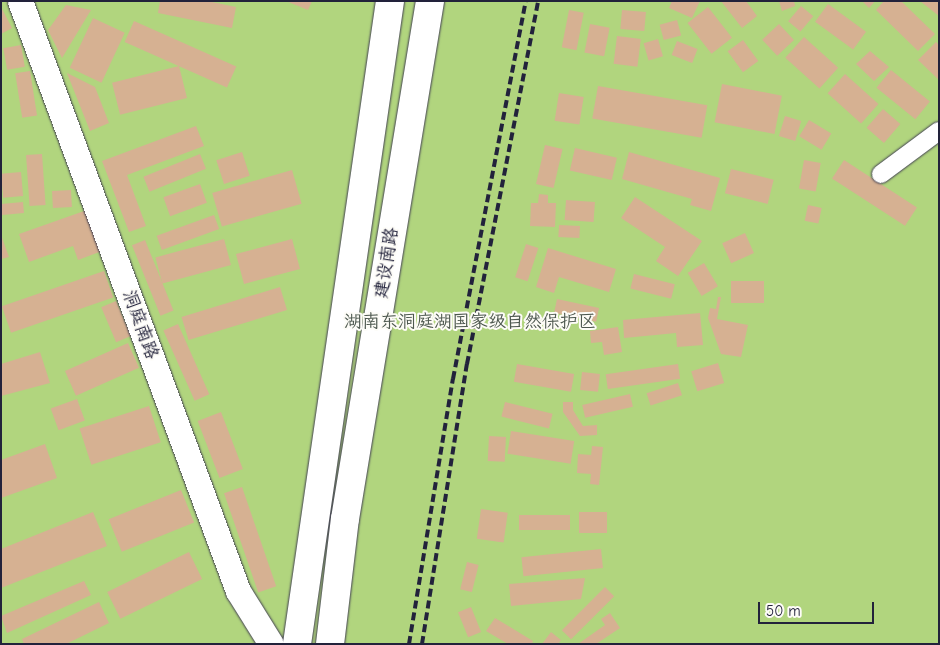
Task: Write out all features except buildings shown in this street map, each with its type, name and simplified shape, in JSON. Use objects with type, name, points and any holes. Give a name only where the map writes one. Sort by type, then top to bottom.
[{"type":"main road","name":"洞庭南路","points":[[20,1],[238,591],[271,644]]},
{"type":"main road","name":"建设南路","points":[[297,644],[390,1]]},
{"type":"main road","name":"建设南路","points":[[330,644],[345,519],[430,1]]},
{"type":"street","points":[[881,174],[939,131]]},
{"type":"green space","name":"湖南东洞庭湖国家级自然保护区","points":[[1,1],[939,1],[939,644],[1,644]]},
{"type":"railway","points":[[409,644],[453,379],[526,1]]},
{"type":"railway","points":[[422,644],[467,364],[538,1]]}]
